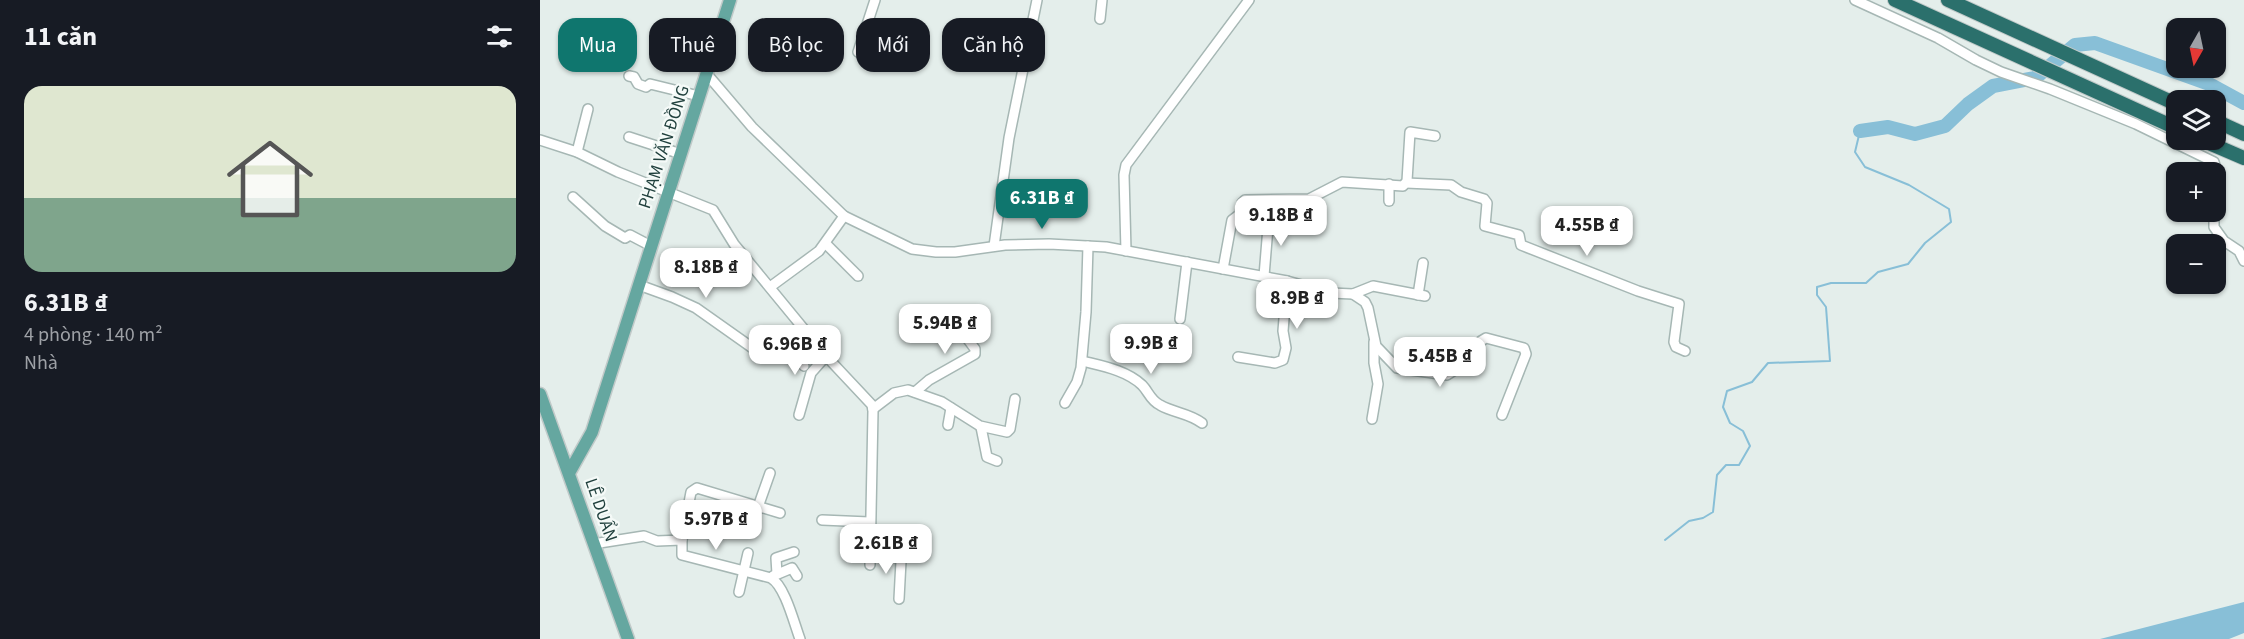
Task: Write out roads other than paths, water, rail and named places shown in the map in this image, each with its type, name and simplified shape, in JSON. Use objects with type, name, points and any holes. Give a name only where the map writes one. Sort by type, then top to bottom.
[{"type":"highway","points":[[1895,0],[2166,123]]},
{"type":"highway","points":[[1948,0],[2166,99]]},
{"type":"highway","points":[[2226,126],[2244,134]]},
{"type":"highway","points":[[2225,150],[2244,158]]},
{"type":"main road","name":"PHẠM VĂN ĐỒNG","points":[[569,473],[592,432],[730,0]]},
{"type":"main road","name":"LÊ DUẨN","points":[[540,394],[628,639]]},
{"type":"street","points":[[870,18],[876,0]]},
{"type":"street","points":[[994,246],[1009,138],[1037,0]]},
{"type":"street","points":[[1100,19],[1102,0]]},
{"type":"street","points":[[1126,251],[1124,175],[1126,165],[1249,0]]},
{"type":"street","points":[[1855,0],[1938,38],[1984,64],[2136,124],[2213,162]]},
{"type":"street","points":[[706,73],[752,127],[844,216],[912,249],[955,252],[994,246],[1049,244],[1088,246],[1264,276],[1331,293],[1353,294],[1373,286],[1422,295],[1423,263]]},
{"type":"street","points":[[629,76],[634,77],[638,84],[646,87],[650,84],[657,85],[699,96]]},
{"type":"street","points":[[577,152],[588,109]]},
{"type":"street","points":[[1406,183],[1410,132],[1435,136]]},
{"type":"street","points":[[629,137],[681,154]]},
{"type":"street","points":[[540,140],[577,152],[593,161],[712,210],[734,244],[873,409],[869,522],[870,565]]},
{"type":"street","points":[[1223,269],[1232,220],[1240,214],[1242,203],[1245,200],[1309,199],[1341,182],[1403,186],[1406,183],[1451,185],[1458,190],[1486,200],[1485,226],[1519,235],[1521,245],[1638,291],[1679,304],[1674,342],[1676,347],[1685,351]]},
{"type":"street","points":[[1389,184],[1389,201]]},
{"type":"street","points":[[573,197],[605,226],[625,238],[630,236],[651,246]]},
{"type":"street","points":[[1264,276],[1269,214]]},
{"type":"street","points":[[770,287],[825,244],[844,216]]},
{"type":"street","points":[[2214,222],[2214,227],[2224,241],[2239,251],[2244,261]]},
{"type":"street","points":[[825,244],[858,276]]},
{"type":"street","points":[[1065,403],[1077,382],[1082,361],[1088,246]]},
{"type":"street","points":[[1180,319],[1187,262]]},
{"type":"street","points":[[1238,357],[1275,363],[1284,360],[1287,348],[1283,332],[1287,281]]},
{"type":"street","points":[[639,285],[696,308],[754,349]]},
{"type":"street","points":[[1353,294],[1365,302],[1368,308],[1374,342],[1374,363],[1378,384],[1372,419]]},
{"type":"street","points":[[959,322],[972,320]]},
{"type":"street","points":[[959,322],[975,334]]},
{"type":"street","points":[[915,392],[929,380],[975,354],[973,344],[959,322]]},
{"type":"street","points":[[804,366],[792,344],[807,331]]},
{"type":"street","points":[[1374,342],[1393,366],[1440,375],[1447,375],[1466,363],[1481,341],[1486,338],[1522,346],[1526,349],[1526,354],[1502,415]]},
{"type":"street","points":[[799,415],[811,373],[826,356]]},
{"type":"street","points":[[1082,361],[1114,369],[1145,388],[1154,402],[1174,412],[1191,416],[1202,423]]},
{"type":"street","points":[[873,409],[894,393],[902,390],[915,392],[935,398],[981,427],[1009,431],[1015,399]]},
{"type":"street","points":[[948,425],[951,408]]},
{"type":"street","points":[[981,427],[985,452],[991,460],[997,461]]},
{"type":"street","points":[[758,507],[770,473]]},
{"type":"street","points":[[780,513],[697,488],[691,492],[682,540],[682,555],[743,572],[774,576],[792,568],[797,576]]},
{"type":"street","points":[[822,520],[869,522]]},
{"type":"street","points":[[593,544],[644,536],[657,540],[682,540]]},
{"type":"street","points":[[794,552],[776,558],[774,576],[782,590],[800,639]]},
{"type":"street","points":[[739,592],[748,553]]},
{"type":"street","points":[[870,554],[896,557],[901,561],[899,599]]},
{"type":"water","points":[[2244,602],[2244,633],[2229,639],[2100,639]]},
{"type":"waterway","points":[[1860,131],[1888,127],[1915,134],[1945,126],[1968,104],[1993,86],[2035,78],[2075,45],[2095,43],[2209,84],[2244,103]]},
{"type":"waterway","points":[[1665,540],[1689,521],[1703,518],[1713,512],[1717,475],[1726,465],[1739,465],[1750,446],[1743,431],[1730,423],[1723,407],[1727,391],[1752,382],[1768,363],[1830,361],[1826,307],[1817,295],[1817,287],[1831,283],[1866,283],[1878,272],[1908,264],[1925,243],[1951,222],[1949,209],[1909,185],[1865,167],[1855,152],[1860,131]]}]
